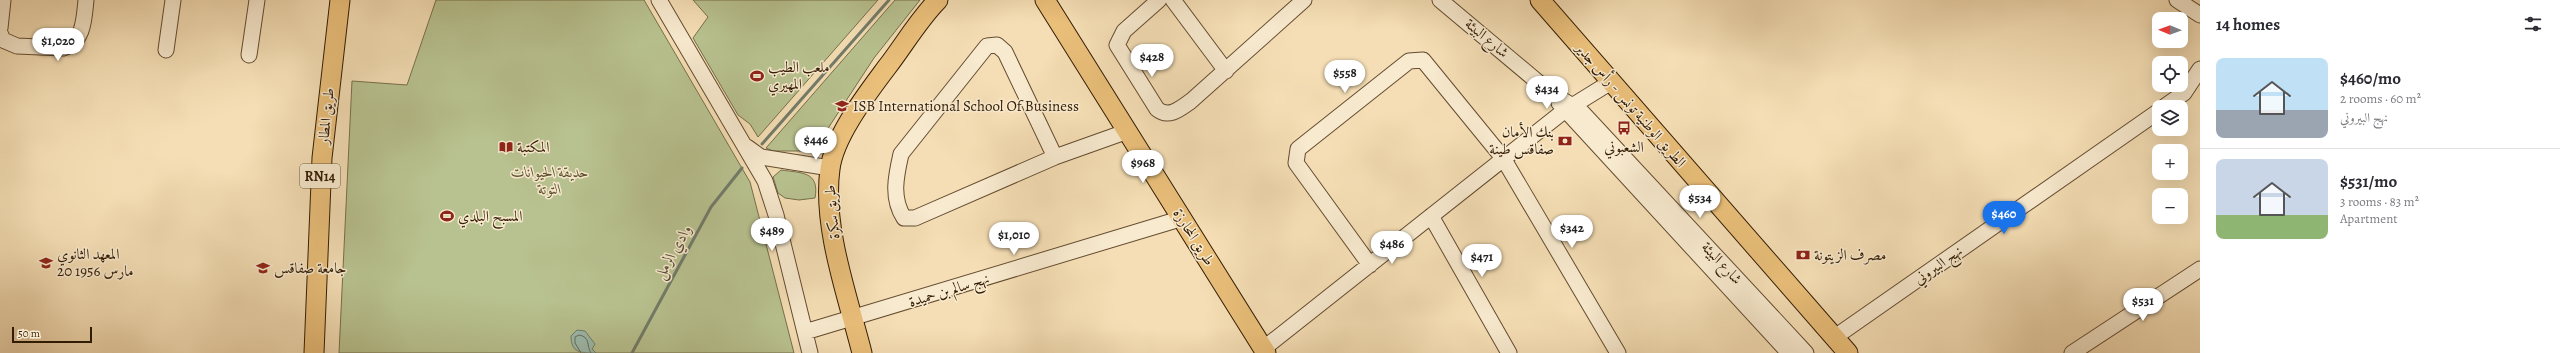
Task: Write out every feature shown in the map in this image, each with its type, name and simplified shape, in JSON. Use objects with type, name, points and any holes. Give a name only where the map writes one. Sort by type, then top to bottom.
[{"type":"main road","name":"طريق المطار","points":[[314,353],[322,158],[340,0]]},
{"type":"main road","name":"طريق المطار","points":[[326,353],[332,160],[350,0]]},
{"type":"main road","name":"طريق المحارزة","points":[[1045,0],[1183,218],[1264,351]]},
{"type":"main road","name":"الطريق الوطنية تونس - رأس جدير","points":[[1540,0],[1848,353]]},
{"type":"main road","name":"طريق سكرة","points":[[862,353],[832,225],[829,198],[830,168],[837,146],[861,104],[937,1]]},
{"type":"street","points":[[0,28],[3,0]]},
{"type":"street","points":[[0,33],[3,40],[17,46],[63,48],[69,46],[80,33],[86,0]]},
{"type":"street","points":[[166,50],[173,0]]},
{"type":"street","points":[[249,55],[257,0]]},
{"type":"street","points":[[660,0],[765,181],[778,222],[810,353]]},
{"type":"street","points":[[1159,0],[1124,31],[1117,45],[1157,109],[1165,113],[1178,110],[1226,71],[1304,0]]},
{"type":"street","points":[[1173,0],[1226,71]]},
{"type":"street","name":"شارع البيئة","points":[[1440,0],[1570,108],[1806,353]]},
{"type":"street","points":[[2177,0],[2200,15]]},
{"type":"street","points":[[1055,157],[1005,52],[997,45],[987,46],[901,154],[897,172],[897,206],[904,218],[915,218],[1055,157],[1128,131]]},
{"type":"street","points":[[1370,265],[1296,163],[1298,149],[1409,61],[1419,59],[1423,60],[1503,158],[1618,353]]},
{"type":"street","points":[[2174,100],[2184,93],[2200,69]]},
{"type":"street","points":[[1264,351],[1503,158],[1570,108],[1611,82]]},
{"type":"street","name":"شارع البيئة","points":[[1570,108],[1789,353]]},
{"type":"street","name":"نهج البيروني","points":[[1834,337],[2152,116]]},
{"type":"street","points":[[746,146],[761,157],[830,168]]},
{"type":"street","points":[[765,181],[768,169],[779,160]]},
{"type":"street","points":[[1431,216],[1507,352]]},
{"type":"street","name":"نهج سالم بن حميدة","points":[[805,332],[853,319],[1183,218]]},
{"type":"street","points":[[2072,353],[2200,269]]},
{"type":"green space","name":"حديقة الحيوانات التوتة","points":[[436,0],[644,0],[750,182],[794,353],[339,353],[352,81],[407,85]]},
{"type":"green space","name":"ملعب الطيب المهيري","points":[[693,0],[878,0],[758,137],[750,124],[738,115],[693,38],[708,17]]},
{"type":"green space","points":[[895,0],[920,0],[874,58],[823,136],[807,151],[773,151],[766,148]]},
{"type":"green space","points":[[781,170],[802,173],[812,178],[816,189],[815,198],[799,200],[785,198],[778,193],[773,177]]},
{"type":"water","points":[[577,330],[585,331],[595,344],[592,349],[596,353],[586,353],[575,349],[571,342],[571,336]]},
{"type":"waterway","name":"وادي الرمل","points":[[762,144],[889,0]]},
{"type":"waterway","name":"وادي الرمل","points":[[632,353],[711,207],[742,168]]},
{"type":"place","name":"ملعب الطيب المهيري","points":[[757,76]]},
{"type":"place","name":"ISB International School Of Business","points":[[842,106]]},
{"type":"place","name":"الشعبوني","points":[[1624,128]]},
{"type":"place","name":"بنك الأمان صفاقس طينة","points":[[1565,141]]},
{"type":"place","name":"المكتبة","points":[[506,147]]},
{"type":"place","name":"المسبح البلدي","points":[[447,216]]},
{"type":"place","name":"مصرف الزيتونة","points":[[1803,255]]},
{"type":"place","name":"المعهد الثانوي 20 مارس 1956","points":[[46,263]]},
{"type":"place","name":"جامعة صفاقس","points":[[263,268]]}]
